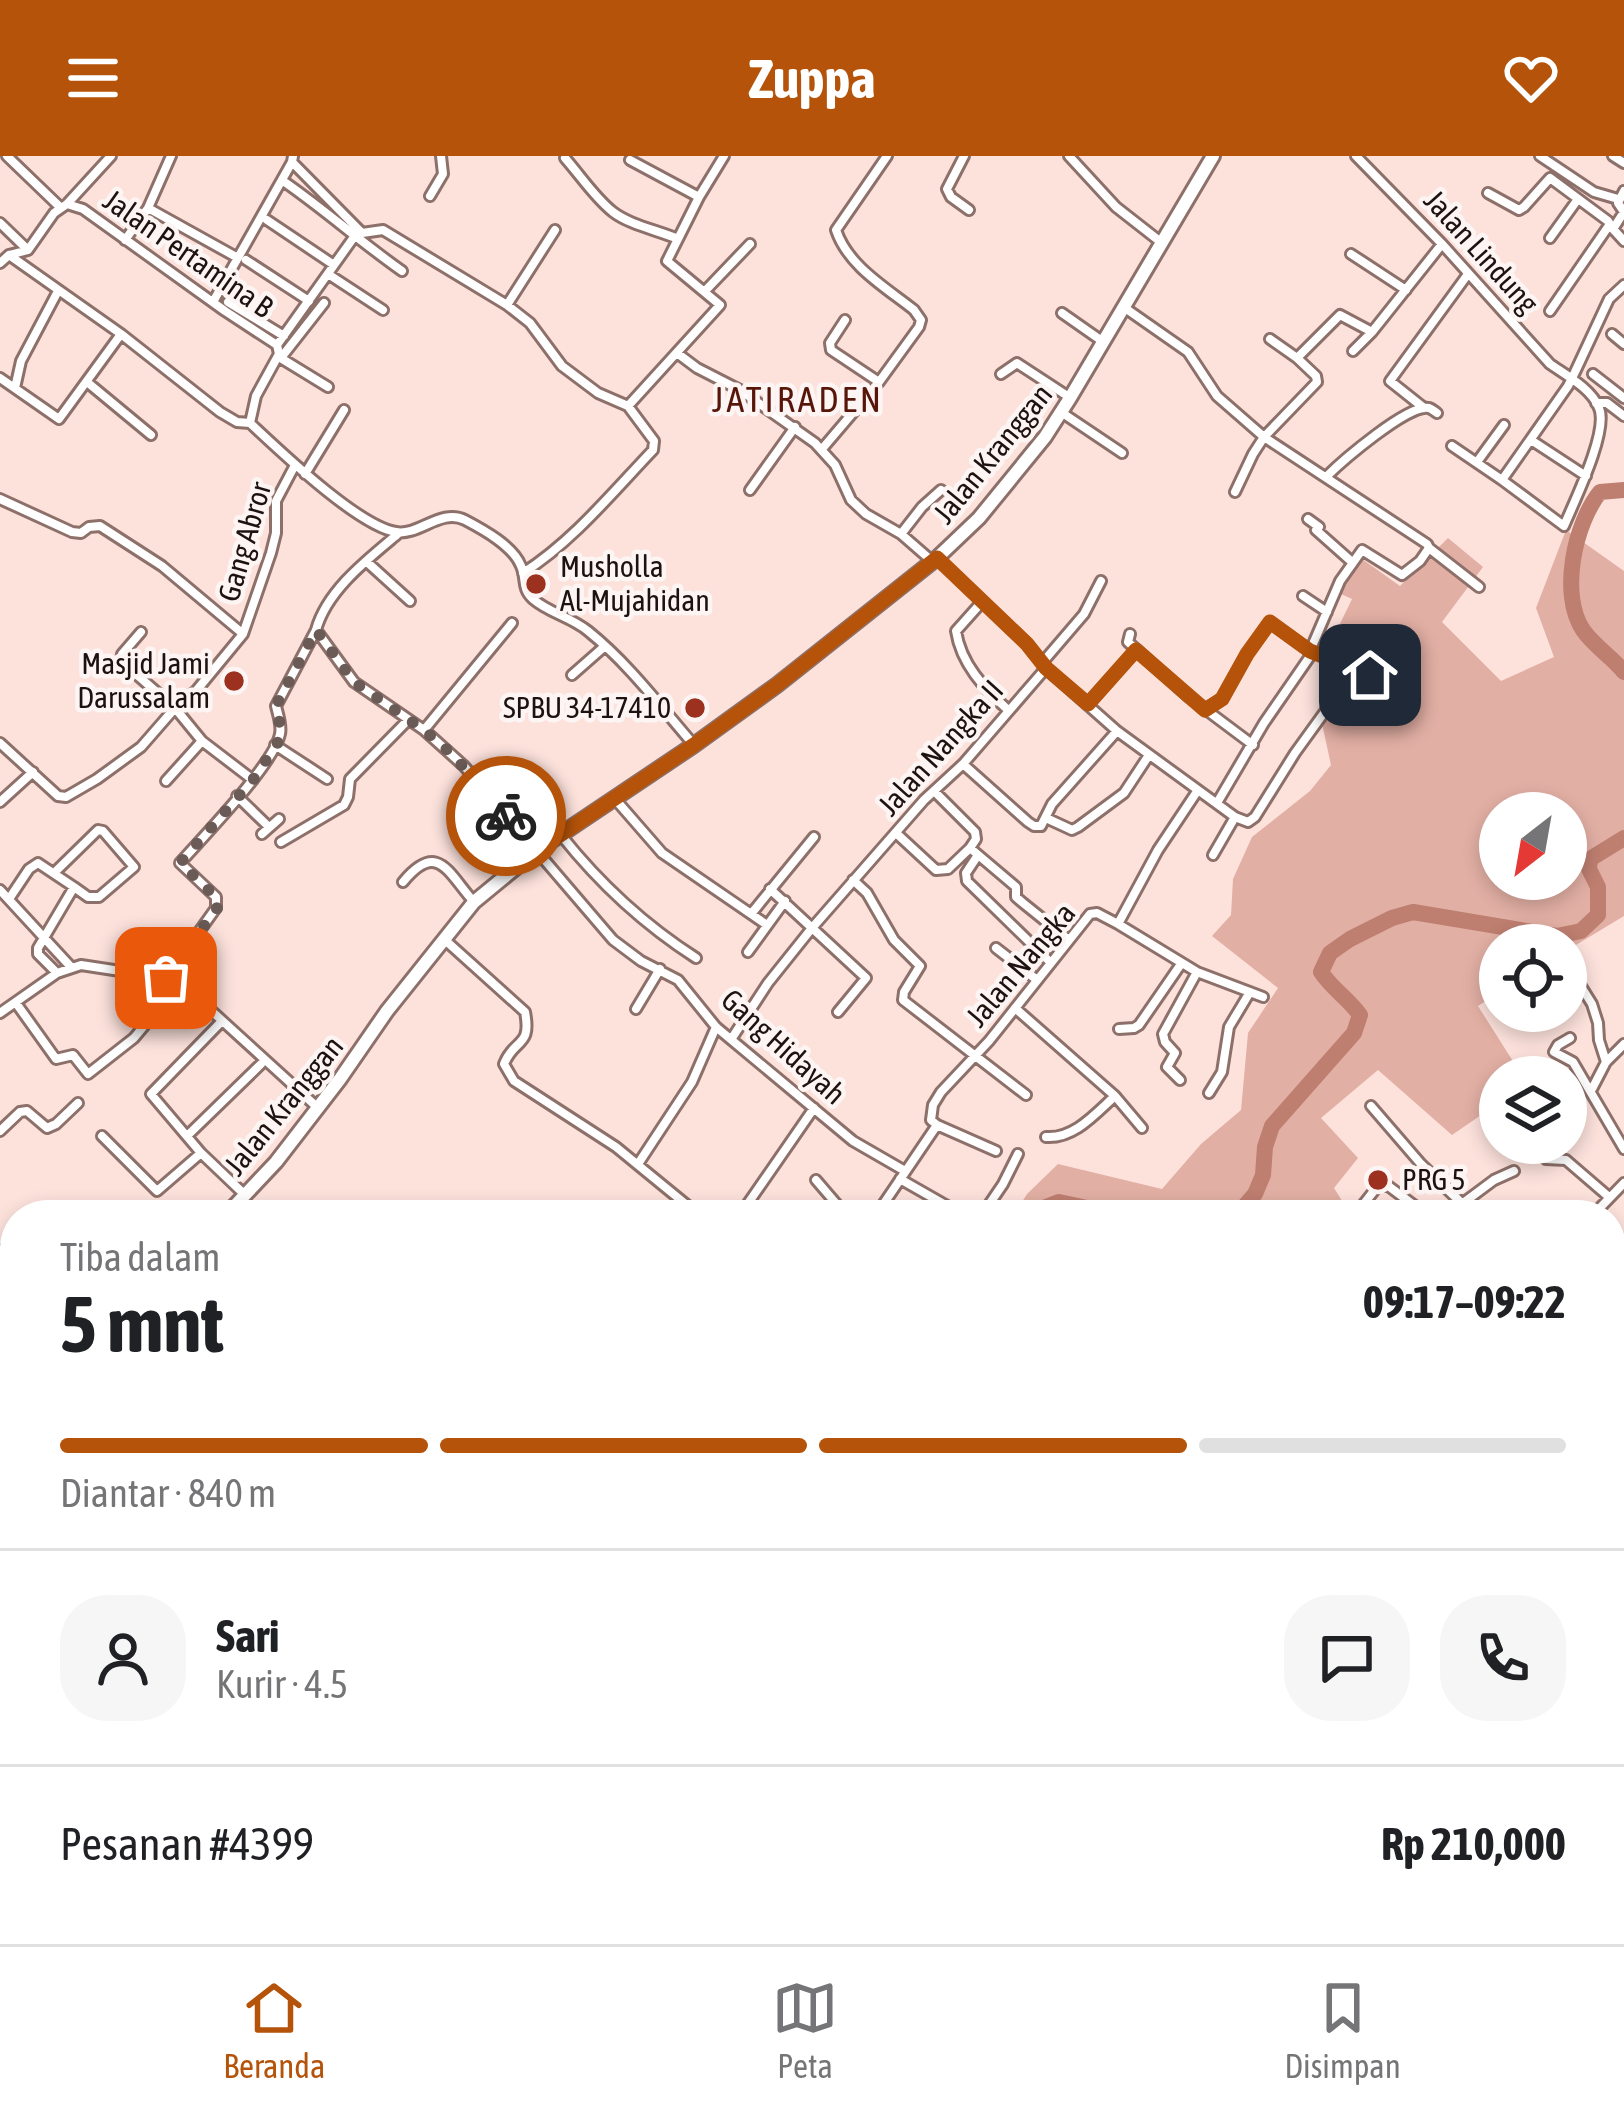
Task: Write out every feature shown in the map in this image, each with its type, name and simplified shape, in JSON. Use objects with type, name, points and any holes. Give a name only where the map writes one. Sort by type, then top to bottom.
[{"type":"main road","name":"Jalan Kranggan","points":[[239,1200],[276,1162],[474,902],[536,851],[694,745],[849,630],[979,518],[1045,437],[1214,156]]},
{"type":"street","points":[[7,156],[64,206],[111,156]]},
{"type":"street","points":[[125,240],[148,208],[172,156]]},
{"type":"street","points":[[430,196],[443,174],[441,156]]},
{"type":"street","points":[[628,406],[720,305],[667,261],[724,156]]},
{"type":"street","points":[[822,449],[919,327],[914,310],[857,265],[836,230],[887,156]]},
{"type":"street","points":[[964,156],[947,189],[969,210]]},
{"type":"street","points":[[1069,156],[1116,207],[1162,243]]},
{"type":"street","name":"Jalan Lindung","points":[[1356,156],[1550,364],[1596,403],[1607,404],[1624,416]]},
{"type":"street","points":[[1540,156],[1594,192],[1621,195],[1619,206],[1624,212],[1550,311]]},
{"type":"street","points":[[1613,156],[1624,163]]},
{"type":"street","points":[[566,158],[609,210],[678,239]]},
{"type":"street","points":[[213,302],[242,259],[292,159],[362,233],[383,230],[508,305],[530,323],[562,366],[598,393],[628,406],[654,440],[653,450],[589,517],[523,573]]},
{"type":"street","points":[[630,160],[699,197]]},
{"type":"street","points":[[1488,193],[1522,209],[1550,178],[1624,241]]},
{"type":"street","points":[[286,183],[402,271]]},
{"type":"street","points":[[1550,238],[1578,199]]},
{"type":"street","name":"Jalan Pertamina B","points":[[28,250],[53,213],[64,206],[83,209],[280,348],[256,396],[250,423]]},
{"type":"street","points":[[148,208],[309,301]]},
{"type":"street","points":[[267,220],[383,310]]},
{"type":"street","points":[[0,224],[28,250],[0,263]]},
{"type":"street","points":[[508,305],[555,230]]},
{"type":"street","points":[[280,348],[354,237]]},
{"type":"street","points":[[705,292],[749,244]]},
{"type":"street","points":[[1353,351],[1442,244]]},
{"type":"street","points":[[1351,254],[1406,290]]},
{"type":"street","points":[[9,256],[121,334],[220,412],[250,423],[305,474],[375,524],[399,533]]},
{"type":"street","points":[[1424,408],[1390,381],[1468,274]]},
{"type":"street","points":[[1502,480],[1571,379],[1609,299],[1624,285]]},
{"type":"street","points":[[15,388],[21,361],[58,291]]},
{"type":"street","points":[[228,302],[328,387]]},
{"type":"street","points":[[280,348],[284,354],[324,303]]},
{"type":"street","points":[[1124,307],[1188,352],[1217,396],[1264,436],[1427,544],[1479,587]]},
{"type":"street","points":[[1062,313],[1104,342]]},
{"type":"street","points":[[1297,358],[1340,315],[1372,332]]},
{"type":"street","points":[[844,320],[830,350],[879,382]]},
{"type":"street","points":[[0,378],[59,419],[121,334]]},
{"type":"street","points":[[1612,334],[1624,344]]},
{"type":"street","points":[[1235,492],[1264,436],[1318,382],[1297,358],[1270,339]]},
{"type":"street","points":[[677,353],[822,449],[835,465],[850,500],[934,560],[1117,731],[1235,817],[1248,822],[1255,817],[1342,688],[1329,675],[1337,662]]},
{"type":"street","points":[[1000,374],[1017,363],[1070,398]]},
{"type":"street","points":[[1593,374],[1624,398]]},
{"type":"street","points":[[87,382],[151,435]]},
{"type":"street","points":[[1452,446],[1564,526],[1586,476],[1601,415],[1596,403]]},
{"type":"street","points":[[1326,477],[1354,450],[1417,409],[1437,413]]},
{"type":"street","points":[[305,474],[344,410]]},
{"type":"street","points":[[1061,412],[1122,453]]},
{"type":"street","points":[[1477,462],[1504,424]]},
{"type":"street","points":[[750,490],[795,427]]},
{"type":"street","points":[[1531,440],[1586,476]]},
{"type":"street","name":"Gang Abror","points":[[243,634],[276,533],[276,501],[295,465]]},
{"type":"street","points":[[901,534],[941,490]]},
{"type":"street","points":[[0,499],[72,532],[100,526],[162,566],[243,634],[196,691],[140,747],[66,797],[58,796],[0,743]]},
{"type":"street","points":[[327,779],[275,745],[281,730],[276,706],[332,599],[399,533],[449,517],[460,517],[500,542],[520,563],[524,588],[534,599],[580,625],[623,662],[694,745]]},
{"type":"street","points":[[1308,519],[1352,562]]},
{"type":"street","points":[[1216,804],[1312,651],[1352,562],[1362,550],[1402,575],[1429,548]]},
{"type":"street","points":[[368,562],[410,601]]},
{"type":"street","name":"Jalan Nangka II","points":[[732,1038],[768,982],[812,928],[1008,710],[1084,614],[1101,581]]},
{"type":"street","points":[[1303,596],[1327,612]]},
{"type":"street","points":[[981,603],[956,631],[956,638],[970,670],[1008,710]]},
{"type":"street","points":[[1205,710],[1222,699],[1270,622],[1312,651],[1370,675]]},
{"type":"street","points":[[424,730],[512,623]]},
{"type":"street","points":[[316,630],[354,682],[424,730],[464,766],[536,851]]},
{"type":"street","points":[[142,632],[121,661],[175,708],[202,741],[253,780]]},
{"type":"street","points":[[1130,634],[1128,642],[1136,650],[1253,745]]},
{"type":"street","points":[[572,675],[605,646]]},
{"type":"street","points":[[1088,704],[1136,650]]},
{"type":"street","points":[[281,842],[344,805],[350,779],[409,720]]},
{"type":"street","points":[[963,764],[1034,826],[1041,826],[1052,804],[1117,731]]},
{"type":"street","points":[[166,781],[202,741]]},
{"type":"street","points":[[166,978],[217,908],[216,897],[180,863],[253,780],[278,742]]},
{"type":"street","points":[[1046,818],[1065,829],[1078,827],[1124,793],[1149,755]]},
{"type":"street","points":[[0,802],[33,772]]},
{"type":"street","name":"Jalan Nangka","points":[[937,1125],[931,1120],[941,1092],[1092,913],[1118,924],[1198,790]]},
{"type":"street","points":[[935,792],[975,832],[967,881],[1051,963]]},
{"type":"street","points":[[237,796],[266,831],[279,819]]},
{"type":"street","points":[[615,798],[662,854],[766,925]]},
{"type":"street","points":[[1213,855],[1235,817]]},
{"type":"street","points":[[9,899],[33,864],[88,897],[100,897],[134,867],[98,830],[54,873]]},
{"type":"street","points":[[896,833],[936,870],[948,869],[974,852]]},
{"type":"street","points":[[560,834],[633,913],[696,958]]},
{"type":"street","points":[[751,914],[814,837]]},
{"type":"street","name":"Gang Hidayah","points":[[536,851],[613,940],[641,962],[678,980],[716,1027],[853,1141],[940,1200]]},
{"type":"street","points":[[974,852],[1016,887],[1016,897],[1070,940]]},
{"type":"street","points":[[403,882],[423,862],[438,862],[474,902]]},
{"type":"street","points":[[853,880],[874,902],[886,930],[920,966],[903,1000],[1026,1095]]},
{"type":"street","points":[[57,973],[38,954],[38,948],[74,887]]},
{"type":"street","points":[[770,889],[866,978],[838,1012]]},
{"type":"street","points":[[0,890],[70,967]]},
{"type":"street","points":[[748,952],[785,901]]},
{"type":"street","points":[[1118,924],[1181,964],[1263,997]]},
{"type":"street","points":[[445,940],[525,1012],[528,1030],[524,1040],[504,1064],[514,1081],[601,1136],[676,1200]]},
{"type":"street","points":[[996,948],[1036,980]]},
{"type":"street","points":[[1118,1029],[1139,1025],[1181,964]]},
{"type":"street","points":[[0,1013],[70,967],[93,965],[166,978],[179,984],[318,1108]]},
{"type":"street","points":[[636,1009],[661,969]]},
{"type":"street","points":[[1180,1080],[1167,1067],[1175,1053],[1163,1034],[1197,972]]},
{"type":"street","points":[[16,1003],[56,1059],[73,1055],[88,1074],[134,1038],[179,984]]},
{"type":"street","points":[[1209,1094],[1222,1072],[1229,1027],[1250,992]]},
{"type":"street","points":[[1587,996],[1606,1062]]},
{"type":"street","points":[[1015,1008],[1115,1096],[1142,1128]]},
{"type":"street","points":[[220,1023],[151,1094],[244,1194]]},
{"type":"street","points":[[638,1165],[692,1082],[716,1027]]},
{"type":"street","points":[[1570,1038],[1555,1052],[1573,1062],[1624,1149]]},
{"type":"street","points":[[1592,1090],[1606,1062],[1624,1044]]},
{"type":"street","points":[[188,1136],[261,1064]]},
{"type":"street","points":[[1046,1137],[1070,1134],[1115,1096]]},
{"type":"street","points":[[0,1131],[20,1112],[28,1111],[47,1128],[78,1103]]},
{"type":"street","points":[[1371,1106],[1457,1200]]},
{"type":"street","points":[[750,1200],[814,1108]]},
{"type":"street","points":[[886,1200],[937,1125],[996,1151]]},
{"type":"street","points":[[101,1136],[157,1191],[201,1153]]},
{"type":"street","points":[[992,1200],[1018,1154]]},
{"type":"street","points":[[1571,1164],[1609,1196]]},
{"type":"street","points":[[1468,1200],[1514,1171]]},
{"type":"street","points":[[816,1180],[833,1200]]},
{"type":"street","points":[[1606,1200],[1624,1184]]},
{"type":"street","points":[[1366,1200],[1377,1187],[1387,1185],[1408,1200]]},
{"type":"shaded area","points":[[1566,530],[1624,571],[1624,916],[1587,938],[1587,924],[1479,924],[1479,1032],[1494,1032],[1510,1056],[1479,1056],[1479,1116],[1452,1135],[1378,1070],[1321,1118],[1358,1158],[1334,1188],[1342,1200],[1023,1200],[1058,1164],[1162,1189],[1201,1144],[1241,1110],[1248,1033],[1278,988],[1212,936],[1231,915],[1233,879],[1252,837],[1310,791],[1331,765],[1321,719],[1339,695],[1362,705],[1384,656],[1337,630],[1352,599],[1332,590],[1355,554],[1400,586],[1448,538],[1483,567],[1442,622],[1501,681],[1554,657],[1536,608]]},
{"type":"waterway","points":[[1624,490],[1600,492],[1591,505],[1577,540],[1571,579],[1583,630],[1624,672]]},
{"type":"waterway","points":[[1250,1200],[1263,1175],[1272,1126],[1354,1033],[1360,1015],[1321,972],[1330,953],[1392,918],[1413,912],[1557,936],[1581,931],[1598,915],[1598,887],[1589,869],[1590,859],[1624,838]]},
{"type":"way so far","points":[[166,978],[217,908],[216,897],[180,863],[253,780],[278,742],[281,730],[276,706],[316,630],[354,682],[452,754],[506,816]]},
{"type":"place","name":"Musholla Al-Mujahidan","points":[[536,584]]},
{"type":"place","name":"Masjid Jami Darussalam","points":[[234,681]]},
{"type":"place","name":"SPBU 34-17410","points":[[695,708]]},
{"type":"place","name":"PRG 5","points":[[1378,1180]]},
{"type":"district","name":"JATIRADEN","points":[[798,399]]},
{"type":"route","points":[[506,816],[536,851],[777,685],[937,558],[1088,704],[1136,650],[1205,710],[1222,699],[1270,622],[1310,651],[1370,675]]}]
